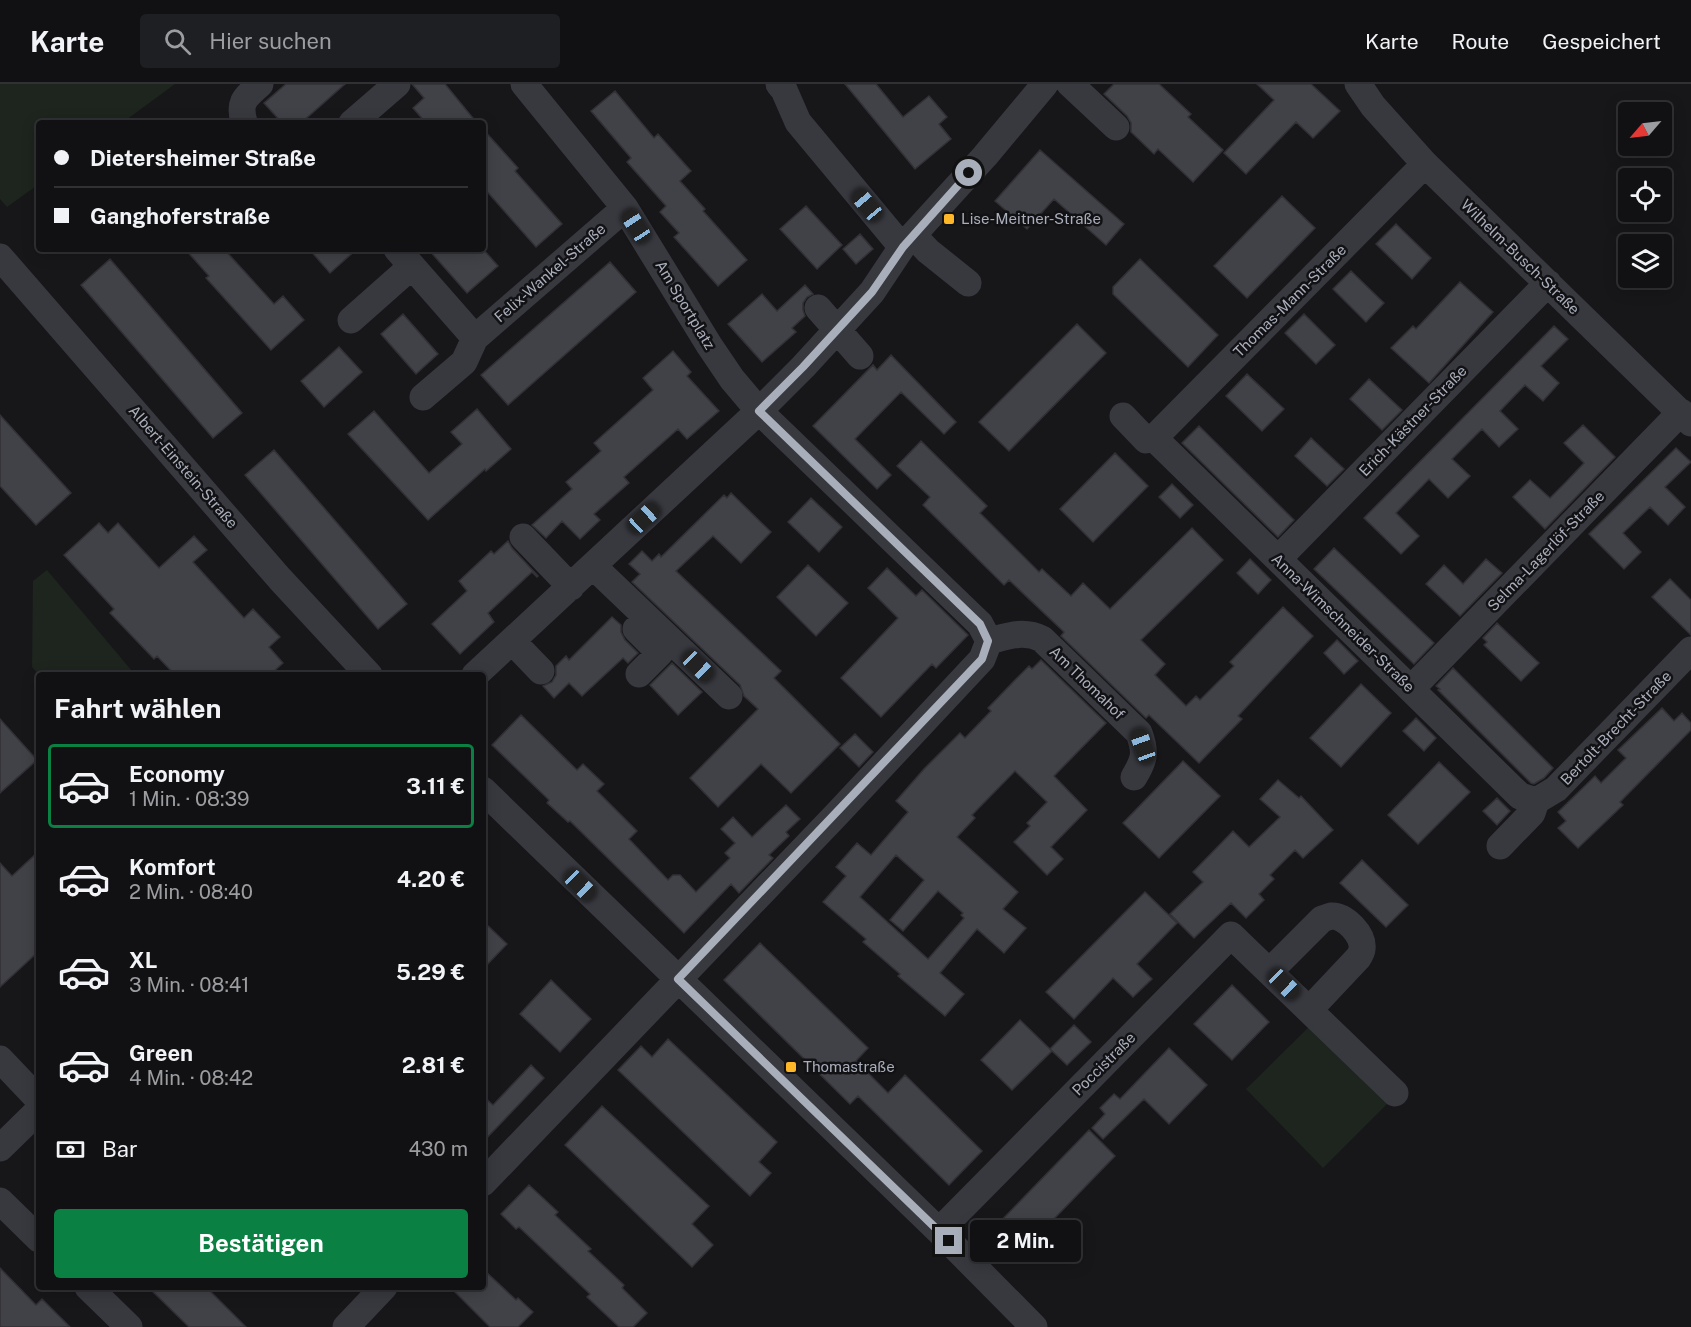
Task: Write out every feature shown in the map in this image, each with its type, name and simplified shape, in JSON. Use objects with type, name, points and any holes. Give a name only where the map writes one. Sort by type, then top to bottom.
[{"type":"street","points":[[243,120],[241,110],[245,97],[260,84]]},
{"type":"street","points":[[356,120],[398,84]]},
{"type":"street","name":"Am Sportplatz","points":[[524,84],[625,208],[732,380],[759,411]]},
{"type":"street","points":[[779,84],[798,122],[908,241],[928,251],[968,283]]},
{"type":"street","points":[[478,672],[759,411],[803,367],[872,292],[875,267],[908,241],[985,156],[1045,84]]},
{"type":"street","points":[[1070,84],[1116,127]]},
{"type":"street","name":"Wilhelm-Busch-Straße","points":[[1358,84],[1373,106],[1425,164],[1686,418]]},
{"type":"street","name":"Thomas-Mann-Straße","points":[[1154,438],[1425,164]]},
{"type":"street","name":"Felix-Wankel-Straße","points":[[423,397],[464,362],[475,338],[625,208]]},
{"type":"street","name":"Albert-Einstein-Straße","points":[[0,256],[280,579],[366,672]]},
{"type":"street","points":[[351,320],[405,258],[475,338]]},
{"type":"street","name":"Erich-Kästner-Straße","points":[[1278,559],[1548,283]]},
{"type":"street","points":[[818,308],[860,356]]},
{"type":"street","points":[[486,1181],[982,659],[988,641],[980,624],[759,411]]},
{"type":"street","name":"Anna-Wimschneider-Straße","points":[[1123,416],[1146,440],[1154,438],[1520,795],[1536,801]]},
{"type":"street","name":"Selma-Lagerlöf-Straße","points":[[1411,689],[1686,418]]},
{"type":"street","points":[[523,537],[582,576],[729,696]]},
{"type":"street","points":[[582,576],[660,653],[639,674]]},
{"type":"street","name":"Am Thomahof","points":[[988,641],[1019,633],[1032,634],[1042,639],[1139,733],[1143,746],[1143,763],[1134,777]]},
{"type":"street","points":[[512,641],[541,671]]},
{"type":"street","name":"Bertolt-Brecht-Straße","points":[[1536,801],[1556,789],[1691,650]]},
{"type":"street","points":[[486,793],[939,1231],[1034,1327]]},
{"type":"street","points":[[1500,846],[1532,813],[1536,801]]},
{"type":"street","points":[[1270,971],[1322,919],[1331,916],[1341,918],[1353,928],[1360,938],[1362,948],[1359,958],[1310,1009]]},
{"type":"street","name":"Poccistraße","points":[[939,1231],[1231,935],[1395,1093]]},
{"type":"street","points":[[0,1059],[36,1097]]},
{"type":"street","points":[[0,1148],[36,1113]]},
{"type":"street","points":[[0,1201],[36,1236]]},
{"type":"street","points":[[91,1290],[129,1327]]},
{"type":"street","points":[[346,1327],[381,1290]]},
{"type":"shaded area","points":[[0,84],[175,84],[126,120],[36,120],[36,186],[7,207],[0,199]]},
{"type":"shaded area","points":[[47,570],[132,671],[36,672],[32,667],[33,581]]},
{"type":"shaded area","points":[[1311,1025],[1388,1103],[1323,1168],[1246,1089]]},
{"type":"building","points":[[286,84],[345,84],[304,120],[279,120],[264,103]]},
{"type":"building","points":[[412,84],[445,84],[475,120],[423,120],[413,108],[424,98]]},
{"type":"building","points":[[845,84],[876,84],[903,117],[929,96],[947,117],[939,124],[951,139],[915,169]]},
{"type":"building","points":[[1114,84],[1159,84],[1191,114],[1188,117],[1223,150],[1193,182],[1158,149],[1154,154],[1131,132],[1131,123],[1127,116],[1104,94]]},
{"type":"building","points":[[1257,84],[1311,84],[1340,111],[1313,138],[1296,122],[1246,174],[1224,153],[1274,100]]},
{"type":"building","points":[[615,91],[654,138],[658,134],[691,171],[680,181],[705,209],[703,211],[747,260],[718,286],[674,237],[679,233],[660,212],[666,206],[627,162],[631,158],[591,111]]},
{"type":"building","points":[[486,132],[518,168],[515,171],[562,224],[536,247],[486,190]]},
{"type":"building","points":[[1040,150],[1124,224],[1106,245],[1054,199],[1027,229],[995,201]]},
{"type":"building","points":[[1282,196],[1315,228],[1247,298],[1214,266]]},
{"type":"building","points":[[806,206],[842,245],[817,269],[780,229]]},
{"type":"building","points":[[1396,224],[1431,258],[1412,279],[1376,244]]},
{"type":"building","points":[[860,234],[873,249],[856,264],[843,249]]},
{"type":"building","points":[[188,252],[227,252],[274,304],[283,296],[304,320],[271,350],[206,278],[209,276]]},
{"type":"building","points":[[312,252],[354,252],[330,273]]},
{"type":"building","points":[[431,252],[486,252],[498,266],[467,293]]},
{"type":"building","points":[[110,259],[242,413],[213,438],[81,285]]},
{"type":"building","points":[[1140,259],[1218,335],[1188,367],[1113,294],[1113,287]]},
{"type":"building","points":[[610,262],[636,292],[508,405],[481,375]]},
{"type":"building","points":[[1351,271],[1384,303],[1366,322],[1333,289]]},
{"type":"building","points":[[1460,282],[1493,312],[1429,383],[1391,348],[1413,326],[1416,329]]},
{"type":"building","points":[[805,285],[813,294],[803,303],[805,316],[792,328],[796,332],[762,362],[728,324],[762,294],[777,311]]},
{"type":"building","points":[[403,314],[438,354],[416,374],[381,334]]},
{"type":"building","points":[[1304,314],[1335,345],[1316,364],[1285,333]]},
{"type":"building","points":[[1077,324],[1106,353],[1009,451],[979,422]]},
{"type":"building","points":[[1554,326],[1568,339],[1541,366],[1559,383],[1543,401],[1525,385],[1500,411],[1518,429],[1499,447],[1482,429],[1452,459],[1470,476],[1448,498],[1429,479],[1396,513],[1419,536],[1401,554],[1364,518]]},
{"type":"building","points":[[339,347],[362,372],[324,407],[301,381]]},
{"type":"building","points":[[673,351],[691,372],[687,376],[719,411],[687,439],[678,429],[624,477],[629,483],[594,514],[600,520],[580,539],[562,521],[546,538],[532,525],[572,489],[566,482],[601,451],[594,443],[653,390],[643,378]]},
{"type":"building","points":[[891,355],[956,422],[944,434],[901,392],[855,439],[891,475],[877,489],[813,426],[873,365],[877,370]]},
{"type":"building","points":[[1247,374],[1284,409],[1262,431],[1226,396]]},
{"type":"building","points":[[1369,379],[1402,410],[1382,430],[1350,399]]},
{"type":"building","points":[[477,409],[511,449],[428,520],[348,434],[374,411],[429,473],[462,444],[451,432]]},
{"type":"building","points":[[0,415],[71,493],[36,525],[0,486]]},
{"type":"building","points":[[1583,425],[1615,457],[1545,529],[1513,497],[1530,480],[1550,498],[1566,482],[1584,463],[1564,443]]},
{"type":"building","points":[[1199,426],[1294,520],[1278,537],[1182,443]]},
{"type":"building","points":[[1311,438],[1344,469],[1327,486],[1295,456]]},
{"type":"building","points":[[921,441],[987,506],[980,513],[1039,572],[1042,569],[1071,596],[1083,583],[1110,609],[1192,528],[1223,560],[1141,640],[1165,664],[1155,675],[1186,706],[1196,696],[1200,700],[1234,666],[1230,662],[1283,607],[1313,636],[1238,716],[1242,719],[1199,763],[1149,715],[1146,718],[1061,636],[1064,632],[1009,580],[1004,585],[923,505],[930,497],[897,466]]},
{"type":"building","points":[[1676,448],[1691,462],[1665,487],[1685,507],[1668,525],[1650,507],[1623,533],[1641,552],[1624,569],[1589,534]]},
{"type":"building","points":[[274,450],[407,604],[378,629],[245,475]]},
{"type":"building","points":[[1115,453],[1148,486],[1093,542],[1060,509]]},
{"type":"building","points":[[1172,484],[1193,505],[1180,518],[1159,497]]},
{"type":"building","points":[[731,493],[771,532],[741,563],[713,536],[676,571],[781,671],[774,678],[840,744],[791,793],[761,764],[718,807],[690,778],[758,709],[744,696],[740,685],[632,582],[640,574],[629,564],[642,551],[652,561],[659,554],[661,557],[724,495],[727,498]]},
{"type":"building","points":[[811,498],[842,527],[819,552],[788,522]]},
{"type":"building","points":[[99,523],[108,533],[118,523],[159,568],[194,536],[207,550],[193,562],[244,618],[253,609],[280,637],[269,647],[283,663],[273,672],[172,672],[157,656],[154,659],[110,613],[114,609],[64,555]]},
{"type":"building","points":[[508,541],[538,576],[532,572],[488,613],[494,622],[460,654],[432,624],[467,591],[459,581],[491,551],[494,554]]},
{"type":"building","points":[[1334,548],[1434,643],[1414,664],[1314,569]]},
{"type":"building","points":[[1250,559],[1271,580],[1258,594],[1237,573]]},
{"type":"building","points":[[1486,559],[1502,573],[1460,616],[1426,584],[1444,565],[1463,584]]},
{"type":"building","points":[[808,565],[848,603],[816,636],[777,597]]},
{"type":"building","points":[[887,568],[916,596],[922,590],[968,635],[936,668],[932,664],[881,717],[841,678],[898,618],[868,588]]},
{"type":"building","points":[[1670,579],[1691,600],[1691,635],[1652,597]]},
{"type":"building","points":[[612,617],[621,625],[621,632],[625,640],[638,653],[628,663],[623,658],[582,696],[569,683],[554,698],[543,686],[552,682],[556,675],[556,666],[566,656],[569,660]]},
{"type":"building","points":[[1497,623],[1539,663],[1521,681],[1484,645],[1487,642],[1483,638]]},
{"type":"building","points":[[1337,640],[1358,661],[1344,674],[1324,653]]},
{"type":"building","points":[[1041,660],[1106,723],[1054,776],[1087,810],[1051,847],[1063,859],[1047,875],[1014,842],[1030,826],[1027,823],[1047,802],[1015,771],[972,815],[975,818],[957,837],[1018,892],[1003,909],[1026,928],[1004,953],[977,929],[940,973],[964,994],[945,1016],[898,976],[900,974],[863,942],[866,939],[823,902],[846,876],[836,867],[857,843],[871,855],[908,812],[896,801],[960,733],[965,738],[991,711],[988,708],[1029,666],[1032,669]],"holes":[[[896,855],[924,880],[890,920],[903,931],[938,891],[963,913],[961,915],[964,918],[928,959],[860,897]]]},
{"type":"building","points":[[672,663],[702,692],[678,715],[650,685]]},
{"type":"building","points":[[1453,668],[1553,768],[1544,778],[1534,784],[1531,783],[1438,690],[1440,689],[1436,686]]},
{"type":"building","points":[[1361,684],[1391,713],[1341,767],[1310,738]]},
{"type":"building","points":[[1662,708],[1674,721],[1682,713],[1691,723],[1691,730],[1620,802],[1623,805],[1578,848],[1558,828],[1566,821],[1558,812],[1595,776],[1601,783],[1626,758],[1618,750]]},
{"type":"building","points":[[521,715],[577,770],[583,764],[604,784],[597,791],[637,831],[629,839],[668,880],[673,875],[680,875],[696,892],[730,858],[725,853],[735,843],[721,829],[733,817],[752,837],[786,805],[800,819],[786,832],[789,836],[769,855],[773,858],[739,893],[731,884],[684,933],[570,821],[568,822],[547,803],[549,800],[492,745]]},
{"type":"building","points":[[1416,718],[1436,738],[1424,751],[1403,731]]},
{"type":"building","points":[[0,719],[36,761],[0,793]]},
{"type":"building","points":[[855,734],[873,752],[859,767],[840,748]]},
{"type":"building","points":[[1183,761],[1220,796],[1159,858],[1123,823]]},
{"type":"building","points":[[1439,762],[1470,792],[1418,844],[1388,815]]},
{"type":"building","points":[[1278,780],[1299,798],[1301,796],[1333,830],[1303,858],[1295,850],[1270,875],[1274,879],[1259,894],[1264,900],[1246,918],[1231,903],[1194,938],[1170,914],[1203,882],[1193,872],[1233,831],[1249,847],[1280,817],[1260,799]]},
{"type":"building","points":[[1497,798],[1510,811],[1497,825],[1483,811]]},
{"type":"building","points":[[36,854],[36,954],[0,987],[0,863],[12,876]]},
{"type":"building","points":[[1362,860],[1408,905],[1386,927],[1340,883]]},
{"type":"building","points":[[1145,892],[1177,923],[1137,964],[1152,979],[1133,997],[1113,978],[1074,1019],[1046,992]]},
{"type":"building","points":[[486,924],[507,944],[486,966]]},
{"type":"building","points":[[760,943],[868,1048],[856,1061],[888,1093],[905,1075],[982,1151],[949,1185],[858,1096],[850,1104],[724,980]]},
{"type":"building","points":[[551,980],[591,1019],[560,1052],[520,1014]]},
{"type":"building","points":[[1232,985],[1269,1022],[1232,1060],[1194,1024]]},
{"type":"building","points":[[1020,1020],[1052,1051],[1012,1090],[981,1060]]},
{"type":"building","points":[[1074,1025],[1091,1042],[1067,1065],[1050,1049]]},
{"type":"building","points":[[668,1039],[777,1142],[759,1162],[771,1173],[750,1196],[618,1070],[641,1046],[652,1057]]},
{"type":"building","points":[[1169,1048],[1207,1085],[1169,1124],[1144,1099],[1103,1139],[1092,1128],[1105,1114],[1100,1108],[1114,1094],[1120,1099]]},
{"type":"building","points":[[531,1065],[544,1078],[486,1139],[486,1099],[493,1105]]},
{"type":"building","points":[[602,1106],[709,1206],[692,1224],[713,1245],[692,1267],[565,1145]]},
{"type":"building","points":[[1089,1130],[1115,1156],[1020,1254],[994,1228]]},
{"type":"building","points":[[529,1185],[558,1212],[555,1215],[591,1249],[588,1251],[624,1285],[622,1288],[647,1313],[633,1327],[619,1327],[587,1297],[590,1294],[519,1227],[516,1229],[501,1214]]},
{"type":"building","points":[[0,1268],[36,1305],[42,1299],[70,1327],[0,1327]]},
{"type":"building","points":[[486,1272],[516,1300],[518,1298],[533,1312],[518,1327],[490,1327],[453,1290],[486,1290]]},
{"type":"building","points":[[151,1290],[209,1290],[246,1327],[189,1327]]},
{"type":"place","name":"Lise-Meitner-Straße","points":[[949,219]]},
{"type":"place","name":"Thomastraße","points":[[791,1067]]},
{"type":"route","points":[[949,1241],[678,979],[982,659],[988,641],[980,624],[759,411],[872,292],[903,247],[969,173]]}]
